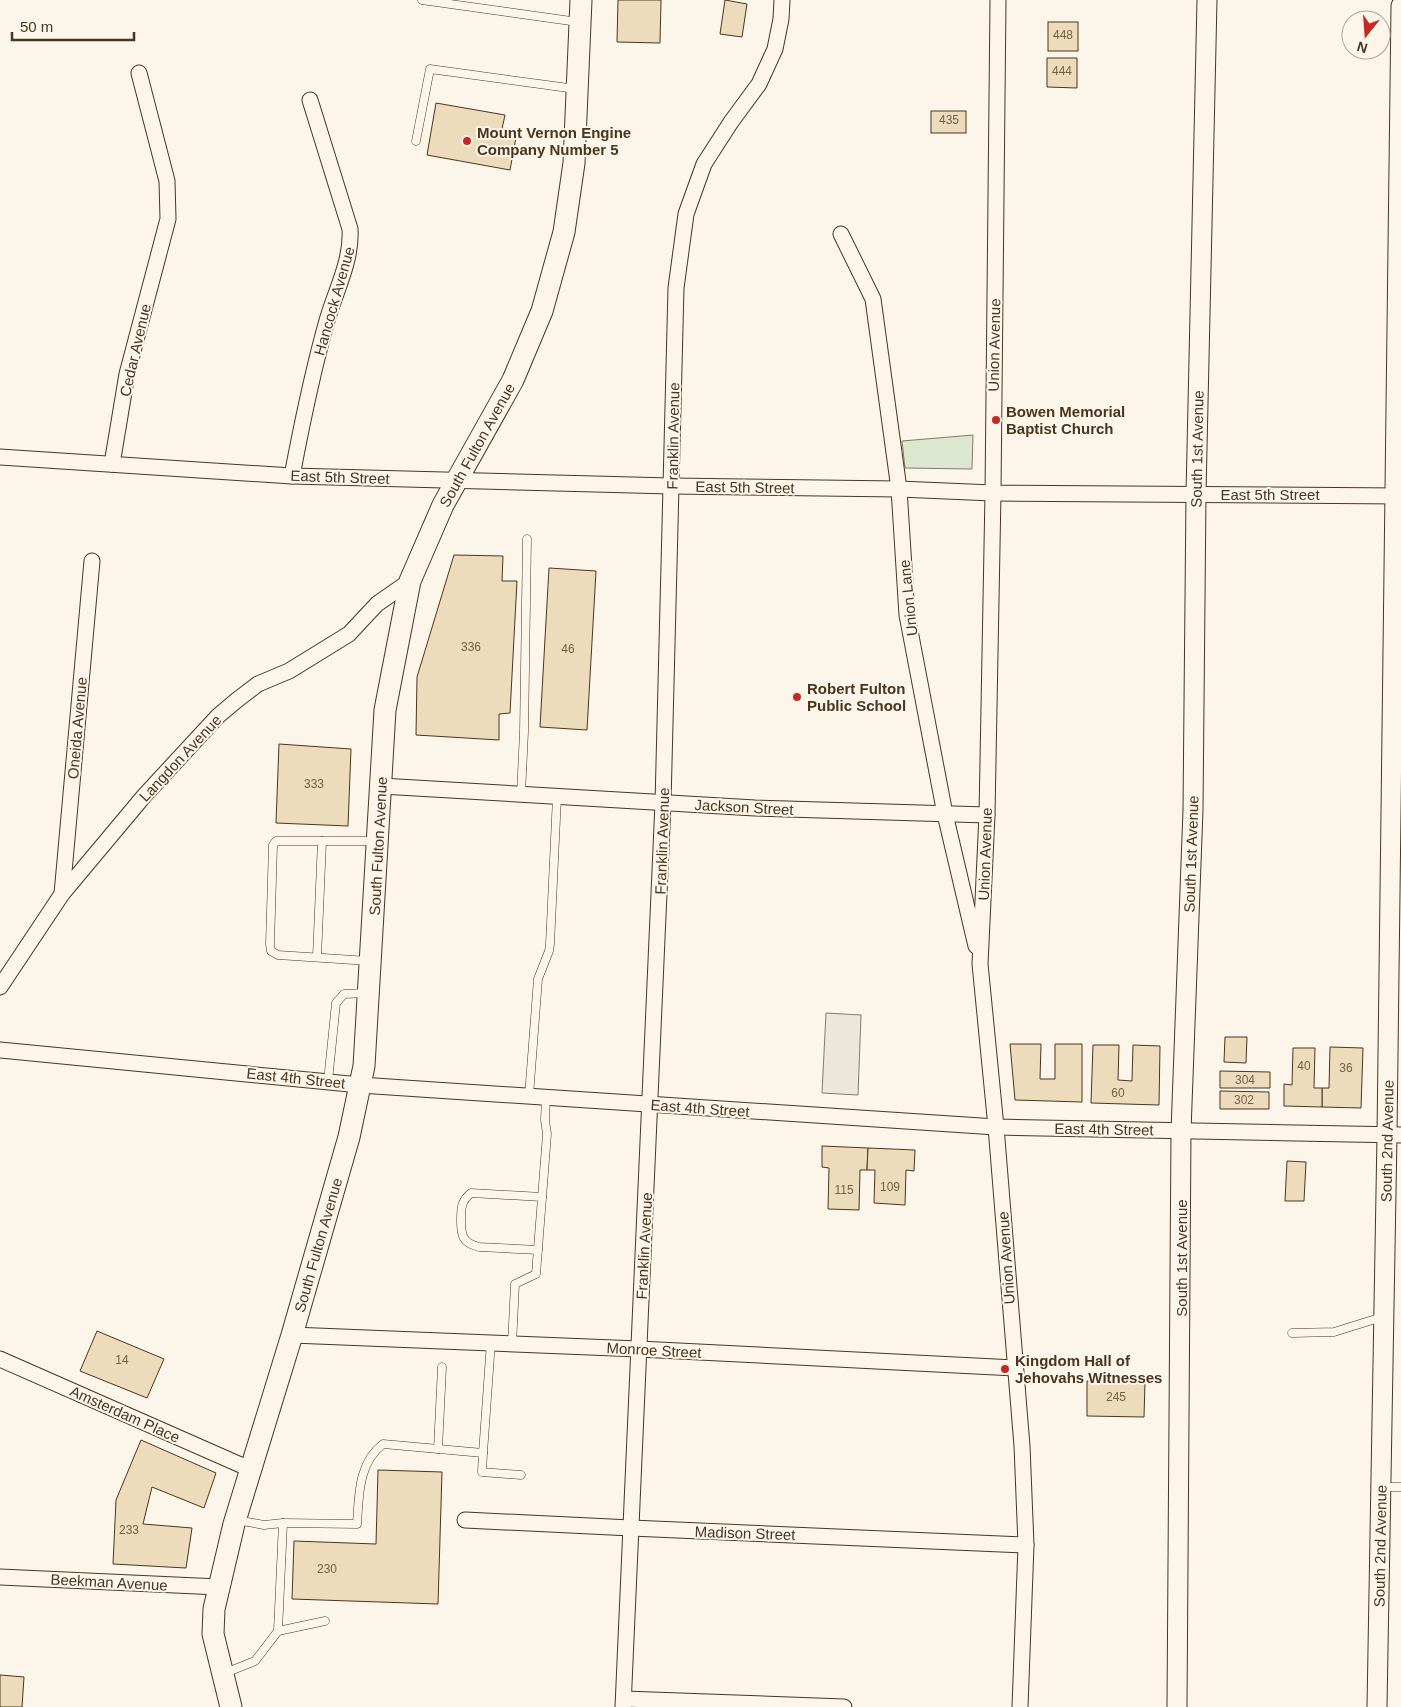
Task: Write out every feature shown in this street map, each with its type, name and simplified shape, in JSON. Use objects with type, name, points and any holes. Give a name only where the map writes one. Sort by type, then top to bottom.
[{"type":"main road","name":"South Fulton Avenue","points":[[231,1707],[213,1634],[214,1609],[235,1519],[292,1335],[349,1137],[364,1066],[385,710],[410,581],[443,505],[513,380],[542,311],[564,232],[570,196],[574,163],[581,0]]},
{"type":"street","name":"Franklin Avenue","points":[[624,1703],[664,803],[676,288],[686,214],[704,164],[731,122],[759,84],[775,49],[781,19],[782,0]]},
{"type":"street","name":"Union Avenue","points":[[998,0],[993,492],[987,815],[980,964],[996,1127],[1022,1446],[1026,1544],[1020,1707]]},
{"type":"street","name":"South 1st Avenue","points":[[1177,1707],[1181,1131],[1193,810],[1196,494],[1207,0]]},
{"type":"street","name":"South 2nd Avenue","points":[[1377,1707],[1384,1316],[1394,1135],[1401,6]]},
{"type":"street","name":"Cedar Avenue","points":[[112,464],[127,374],[168,218],[167,181],[139,72]]},
{"type":"street","name":"Hancock Avenue","points":[[292,476],[306,402],[328,316],[339,287],[351,242],[350,229],[310,100]]},
{"type":"street","name":"Union Lane","points":[[841,234],[873,299],[899,488],[907,615],[945,814],[980,964]]},
{"type":"street","name":"East 5th Street","points":[[0,457],[292,476],[671,486],[899,488],[993,492],[1398,496]]},
{"type":"street","name":"Oneida Avenue","points":[[62,894],[92,561]]},
{"type":"street","name":"Langdon Avenue","points":[[0,987],[62,894],[144,796],[230,705],[258,684],[290,671],[349,634],[377,604],[410,581]]},
{"type":"street","name":"Jackson Street","points":[[381,786],[756,808],[987,815]]},
{"type":"street","name":"East 4th Street","points":[[0,1050],[360,1084],[996,1127],[1394,1135]]},
{"type":"street","name":"Monroe Street","points":[[292,1335],[491,1342],[1015,1368]]},
{"type":"street","name":"Amsterdam Place","points":[[0,1360],[243,1466],[250,1471]]},
{"type":"street","name":"Madison Street","points":[[465,1520],[1026,1544]]},
{"type":"street","name":"Beekman Avenue","points":[[0,1577],[219,1587]]},
{"type":"street","points":[[624,1703],[844,1707]]},
{"type":"lane","points":[[422,0],[468,3],[580,22]]},
{"type":"lane","points":[[416,141],[430,68],[578,89]]},
{"type":"lane","points":[[521,794],[527,539]]},
{"type":"lane","points":[[529,1096],[530,1062],[538,979],[550,944],[557,797]]},
{"type":"lane","points":[[370,961],[278,954],[271,951],[272,855],[273,845],[276,841],[378,841]]},
{"type":"lane","points":[[317,957],[322,841]]},
{"type":"lane","points":[[328,1081],[336,1003],[344,994],[368,993]]},
{"type":"lane","points":[[512,1344],[515,1284],[536,1274],[547,1134],[545,1120],[546,1097]]},
{"type":"lane","points":[[538,1250],[471,1245],[464,1239],[461,1233],[461,1206],[464,1198],[471,1193],[542,1197]]},
{"type":"lane","points":[[1292,1333],[1334,1332],[1384,1316]]},
{"type":"lane","points":[[491,1342],[482,1472],[520,1475]]},
{"type":"lane","points":[[438,1449],[442,1367]]},
{"type":"lane","points":[[235,1519],[264,1525],[282,1523],[356,1524],[360,1479],[371,1456],[383,1444],[483,1453]]},
{"type":"lane","points":[[1381,1487],[1401,1487]]},
{"type":"lane","points":[[222,1674],[255,1661],[278,1631],[282,1523]]},
{"type":"lane","points":[[278,1631],[325,1621]]},
{"type":"green space","points":[[973,435],[972,469],[905,468],[902,441]]},
{"type":"shaded area","points":[[826,1013],[861,1015],[858,1095],[822,1093]]},
{"type":"building","points":[[618,0],[661,0],[660,43],[617,42]]},
{"type":"building","points":[[725,0],[747,4],[742,37],[720,34]]},
{"type":"building","points":[[1048,22],[1078,22],[1078,51],[1048,51]]},
{"type":"building","points":[[1047,58],[1077,58],[1077,88],[1047,87]]},
{"type":"building","points":[[436,103],[505,115],[502,129],[517,132],[510,170],[427,155]]},
{"type":"building","points":[[931,111],[966,111],[966,133],[931,133]]},
{"type":"building","points":[[454,555],[503,556],[502,581],[517,581],[510,713],[499,714],[499,740],[416,735],[417,677]]},
{"type":"building","points":[[549,568],[596,571],[587,730],[540,727]]},
{"type":"building","points":[[279,744],[351,749],[348,826],[276,823]]},
{"type":"building","points":[[1225,1037],[1247,1037],[1246,1063],[1224,1062]]},
{"type":"building","points":[[1010,1044],[1041,1044],[1040,1079],[1055,1079],[1055,1044],[1082,1044],[1082,1102],[1015,1100]]},
{"type":"building","points":[[1093,1045],[1119,1045],[1118,1080],[1132,1081],[1133,1045],[1160,1046],[1159,1105],[1091,1103]]},
{"type":"building","points":[[1330,1047],[1363,1048],[1361,1108],[1322,1107],[1322,1088],[1329,1088]]},
{"type":"building","points":[[1293,1048],[1315,1048],[1314,1088],[1322,1088],[1322,1107],[1284,1106],[1284,1084],[1292,1085]]},
{"type":"building","points":[[1220,1071],[1270,1072],[1270,1088],[1220,1088]]},
{"type":"building","points":[[1220,1091],[1269,1092],[1269,1109],[1220,1109]]},
{"type":"building","points":[[822,1146],[868,1148],[867,1170],[860,1170],[859,1210],[828,1209],[829,1168],[822,1167]]},
{"type":"building","points":[[868,1148],[915,1150],[914,1171],[906,1170],[905,1205],[874,1203],[875,1170],[867,1170]]},
{"type":"building","points":[[1287,1161],[1306,1162],[1304,1201],[1285,1201]]},
{"type":"building","points":[[97,1331],[164,1359],[147,1398],[80,1371]]},
{"type":"building","points":[[1087,1381],[1145,1382],[1144,1417],[1087,1416]]},
{"type":"building","points":[[141,1440],[216,1473],[204,1508],[152,1487],[143,1524],[192,1528],[186,1568],[113,1564],[116,1500]]},
{"type":"building","points":[[378,1470],[442,1472],[438,1604],[292,1599],[294,1541],[376,1544]]},
{"type":"building","points":[[0,1675],[24,1677],[22,1707],[0,1707]]},
{"type":"place","name":"Mount Vernon Engine Company Number 5","points":[[467,141]]},
{"type":"place","name":"Bowen Memorial Baptist Church","points":[[996,420]]},
{"type":"place","name":"Robert Fulton Public School","points":[[797,697]]},
{"type":"place","name":"Kingdom Hall of Jehovahs Witnesses","points":[[1005,1369]]}]
